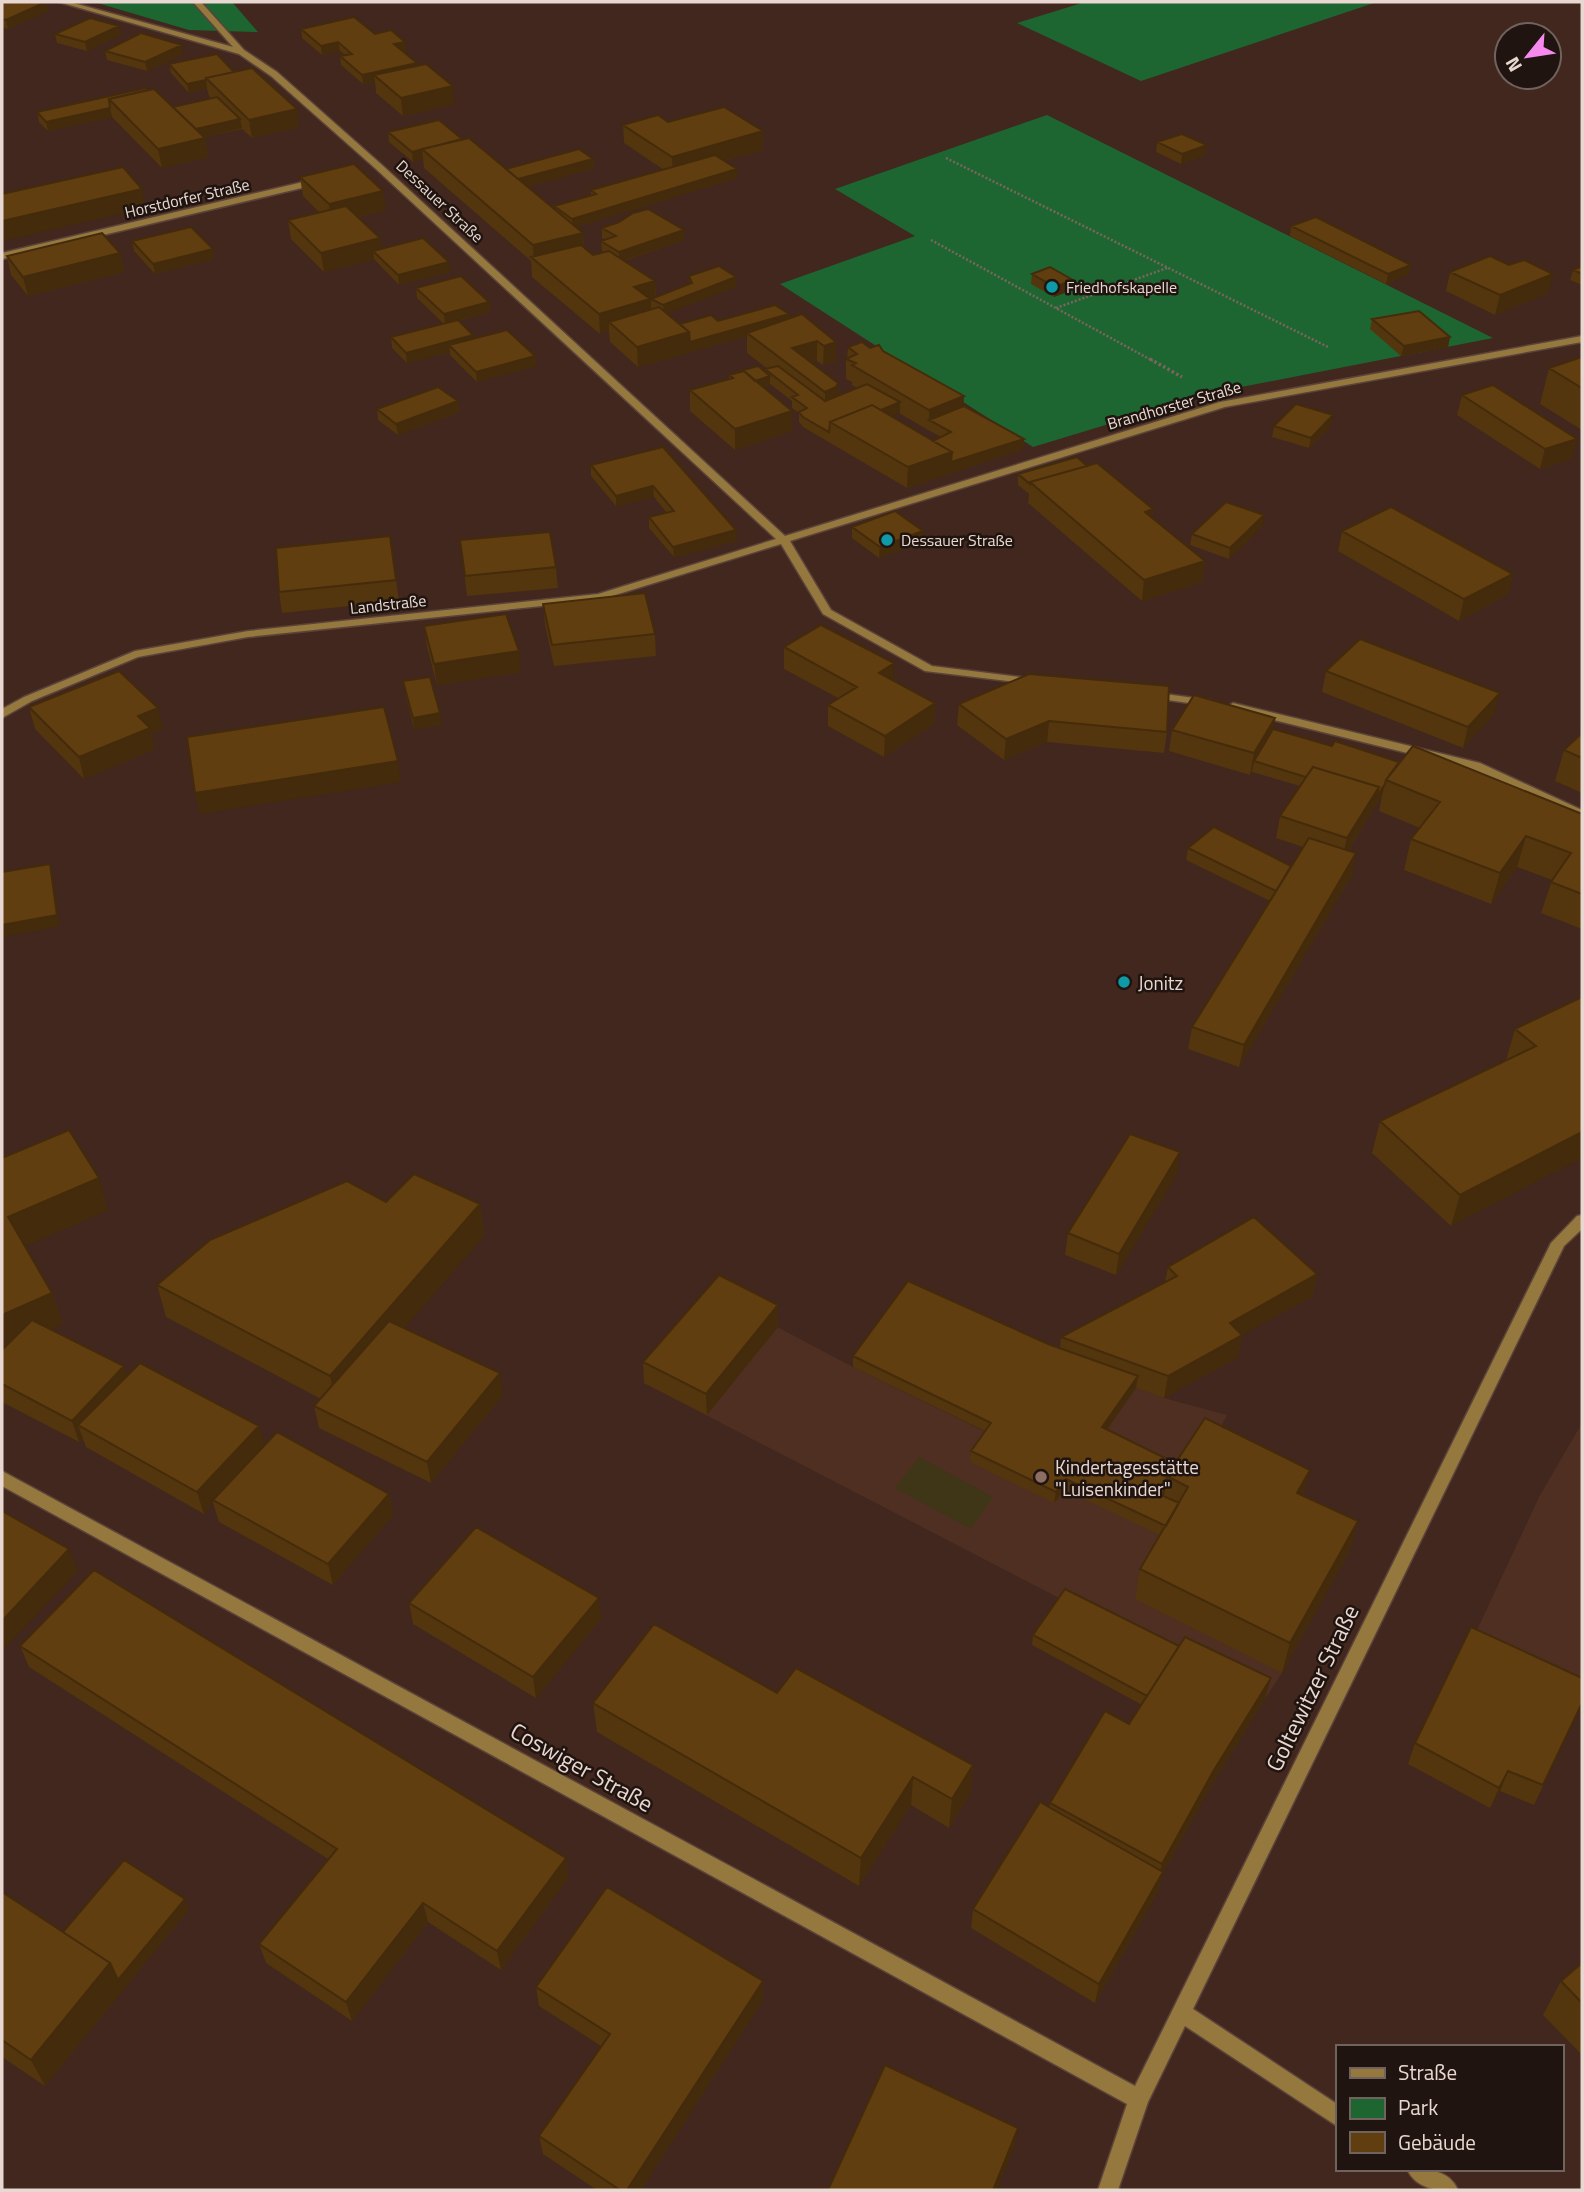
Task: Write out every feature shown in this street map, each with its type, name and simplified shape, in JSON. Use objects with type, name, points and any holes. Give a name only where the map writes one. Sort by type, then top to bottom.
[{"type":"street","name":"Dessauer Straße","points":[[63,2],[242,52],[274,74],[379,167],[784,541],[827,612],[929,668],[1048,683]]},
{"type":"street","points":[[197,2],[242,52]]},
{"type":"street","points":[[366,170],[379,167]]},
{"type":"street","name":"Horstdorfer Straße","points":[[2,257],[325,180]]},
{"type":"street","name":"Brandhorster Straße","points":[[784,541],[1223,404],[1582,339]]},
{"type":"street","name":"Landstraße","points":[[2,714],[28,699],[135,654],[248,634],[599,597],[784,541]]},
{"type":"street","points":[[1141,694],[1220,704],[1476,766],[1582,815]]},
{"type":"street","name":"Goltewitzer Straße","points":[[1108,2190],[1139,2099],[1181,2012],[1559,1243],[1582,1220]]},
{"type":"street","name":"Coswiger Straße","points":[[2,1478],[1139,2099]]},
{"type":"street","points":[[1181,2012],[1336,2115]]},
{"type":"street","points":[[1420,2171],[1448,2190]]},
{"type":"path","points":[[946,158],[1339,352]]},
{"type":"path","points":[[931,240],[1187,380]]},
{"type":"path","points":[[1055,308],[1168,268]]},
{"type":"shaded area","name":"Kindertagesstätte \"Luisenkinder\"","points":[[720,1297],[853,1367],[990,1434],[1047,1355],[1164,1398],[1227,1415],[1210,1450],[1282,1673],[1265,1699],[1063,1600],[644,1383]]},
{"type":"shaded area","points":[[1582,1423],[1582,1699],[1470,1645],[1539,1497]]},
{"type":"green space","points":[[94,2],[232,2],[258,32],[189,30]]},
{"type":"green space","points":[[1085,2],[1377,2],[1141,81],[1017,23]]},
{"type":"green space","points":[[1047,115],[1493,338],[1211,393],[1033,447],[780,284],[915,236],[835,189]]},
{"type":"sand","points":[[919,1457],[993,1497],[971,1529],[895,1488]]},
{"type":"building","points":[[2,2],[46,2],[6,20],[2,19]]},
{"type":"building","points":[[354,17],[375,34],[391,30],[405,42],[394,44],[417,63],[362,75],[340,56],[352,54],[338,42],[321,46],[301,29]]},
{"type":"building","points":[[90,18],[119,26],[85,42],[55,34]]},
{"type":"building","points":[[141,33],[182,45],[145,62],[105,51]]},
{"type":"building","points":[[217,54],[234,72],[187,84],[169,64]]},
{"type":"building","points":[[426,64],[453,86],[401,98],[374,75]]},
{"type":"building","points":[[252,68],[297,109],[249,120],[206,78]]},
{"type":"building","points":[[146,88],[148,90],[109,99],[110,108],[46,122],[37,112]]},
{"type":"building","points":[[154,89],[205,138],[158,149],[109,99]]},
{"type":"building","points":[[217,97],[240,119],[196,129],[173,107]]},
{"type":"building","points":[[724,107],[763,131],[672,157],[623,125],[658,115],[668,122]]},
{"type":"building","points":[[439,120],[462,139],[412,152],[388,132]]},
{"type":"building","points":[[1182,134],[1207,145],[1182,154],[1157,142]]},
{"type":"building","points":[[469,138],[583,233],[533,245],[422,149]]},
{"type":"building","points":[[579,149],[593,159],[518,179],[506,169]]},
{"type":"building","points":[[715,155],[737,169],[572,219],[554,206],[596,194],[591,190]]},
{"type":"building","points":[[354,164],[383,191],[329,204],[300,177]]},
{"type":"building","points":[[123,167],[142,189],[2,221],[2,194]]},
{"type":"building","points":[[346,206],[380,238],[321,253],[288,220]]},
{"type":"building","points":[[648,209],[684,230],[619,252],[601,241],[616,236],[602,228]]},
{"type":"building","points":[[1316,217],[1411,265],[1388,274],[1291,226]]},
{"type":"building","points":[[191,227],[213,249],[153,264],[132,241]]},
{"type":"building","points":[[102,233],[120,253],[23,277],[7,256]]},
{"type":"building","points":[[423,238],[449,262],[398,275],[373,251]]},
{"type":"building","points":[[581,245],[593,255],[609,251],[655,281],[634,287],[650,299],[599,314],[531,257]]},
{"type":"building","points":[[1490,256],[1509,265],[1524,260],[1553,274],[1500,295],[1450,272]]},
{"type":"building","points":[[719,266],[736,277],[663,305],[651,299],[692,283],[689,276]]},
{"type":"building","points":[[1582,266],[1582,274],[1573,270]]},
{"type":"building","points":[[1050,267],[1073,280],[1055,287],[1032,274]]},
{"type":"building","points":[[461,276],[489,302],[444,314],[416,288]]},
{"type":"building","points":[[775,305],[789,314],[690,342],[689,332],[680,324],[711,315],[718,321]]},
{"type":"building","points":[[659,307],[689,332],[637,347],[609,322]]},
{"type":"building","points":[[1419,311],[1450,337],[1404,346],[1372,319]]},
{"type":"building","points":[[802,314],[836,342],[824,346],[817,341],[792,348],[838,383],[836,387],[825,392],[747,333]]},
{"type":"building","points":[[458,320],[473,335],[406,353],[391,337]]},
{"type":"building","points":[[507,330],[535,356],[476,372],[449,345]]},
{"type":"building","points":[[862,342],[870,348],[879,345],[883,351],[964,396],[929,410],[846,359],[857,354],[848,347]]},
{"type":"building","points":[[1582,357],[1582,388],[1549,368]]},
{"type":"building","points":[[758,366],[770,376],[755,381],[744,371],[736,372]]},
{"type":"building","points":[[778,366],[825,401],[867,384],[900,402],[881,410],[872,405],[830,422],[829,432],[803,417],[799,412],[807,408],[792,397],[798,395],[765,369]]},
{"type":"building","points":[[744,371],[792,411],[735,429],[690,390],[733,378],[729,375]]},
{"type":"building","points":[[1493,385],[1577,439],[1545,449],[1462,395]]},
{"type":"building","points":[[438,387],[458,401],[396,424],[377,409]]},
{"type":"building","points":[[1296,404],[1333,415],[1311,438],[1274,426]]},
{"type":"building","points":[[872,405],[952,452],[908,467],[830,422]]},
{"type":"building","points":[[964,406],[1024,439],[951,462],[952,452],[933,441],[951,432],[929,420]]},
{"type":"building","points":[[663,447],[736,530],[673,547],[649,517],[674,511],[653,486],[616,496],[591,465]]},
{"type":"building","points":[[1077,457],[1087,466],[1030,484],[1018,474]]},
{"type":"building","points":[[1097,463],[1153,509],[1145,512],[1205,561],[1144,580],[1030,482]]},
{"type":"building","points":[[1226,502],[1264,515],[1230,548],[1192,534]]},
{"type":"building","points":[[1391,507],[1513,574],[1464,599],[1342,531]]},
{"type":"building","points":[[895,511],[923,531],[880,547],[852,527]]},
{"type":"building","points":[[550,532],[556,567],[465,576],[460,540]]},
{"type":"building","points":[[390,536],[396,580],[279,592],[276,548]]},
{"type":"building","points":[[645,593],[655,634],[552,645],[543,604]]},
{"type":"building","points":[[506,614],[519,651],[434,664],[424,626]]},
{"type":"building","points":[[821,625],[894,663],[879,673],[935,703],[885,736],[828,705],[857,687],[784,647]]},
{"type":"building","points":[[1360,639],[1500,693],[1468,727],[1326,671]]},
{"type":"building","points":[[119,671],[158,708],[138,716],[150,728],[79,757],[29,707]]},
{"type":"building","points":[[1029,674],[1169,686],[1167,732],[1049,721],[1006,739],[959,704]]},
{"type":"building","points":[[430,677],[440,713],[413,718],[403,681]]},
{"type":"building","points":[[1194,695],[1275,718],[1254,753],[1172,730]]},
{"type":"building","points":[[384,707],[398,761],[195,793],[187,737]]},
{"type":"building","points":[[1273,729],[1332,746],[1335,741],[1399,762],[1376,798],[1379,787],[1313,767],[1306,777],[1254,761]]},
{"type":"building","points":[[1582,733],[1582,758],[1564,750]]},
{"type":"building","points":[[1413,746],[1582,814],[1582,894],[1551,882],[1571,853],[1526,836],[1500,873],[1411,839],[1440,802],[1386,780]]},
{"type":"building","points":[[1313,767],[1379,787],[1347,838],[1280,816]]},
{"type":"building","points":[[1214,827],[1291,866],[1276,891],[1188,848]]},
{"type":"building","points":[[1309,838],[1356,853],[1244,1045],[1192,1027]]},
{"type":"building","points":[[50,864],[57,915],[2,925],[2,872]]},
{"type":"building","points":[[1582,997],[1582,1132],[1460,1195],[1380,1121],[1536,1046],[1515,1029]]},
{"type":"building","points":[[69,1130],[99,1178],[8,1217],[52,1293],[2,1315],[2,1158]]},
{"type":"building","points":[[1130,1134],[1180,1152],[1119,1254],[1068,1233]]},
{"type":"building","points":[[414,1174],[480,1204],[330,1376],[157,1285],[210,1240],[347,1181],[386,1202]]},
{"type":"building","points":[[1254,1217],[1317,1274],[1230,1323],[1242,1335],[1168,1376],[1061,1337],[1177,1276],[1168,1267]]},
{"type":"building","points":[[719,1275],[778,1305],[706,1394],[643,1362]]},
{"type":"building","points":[[908,1281],[1048,1344],[1138,1376],[1102,1427],[1175,1463],[1167,1476],[1163,1496],[1179,1503],[1166,1526],[1066,1479],[1056,1492],[971,1451],[991,1423],[853,1356]]},
{"type":"building","points":[[32,1320],[124,1366],[72,1421],[2,1384],[2,1350]]},
{"type":"building","points":[[389,1321],[500,1373],[427,1462],[314,1406]]},
{"type":"building","points":[[140,1363],[259,1426],[197,1492],[78,1425]]},
{"type":"building","name":"Kindertagesstätte \"Luisenkinder\"","points":[[1205,1418],[1310,1470],[1297,1493],[1358,1521],[1290,1643],[1140,1569],[1188,1487],[1167,1476]]},
{"type":"building","points":[[277,1432],[389,1494],[328,1564],[213,1500]]},
{"type":"building","points":[[2,1511],[69,1549],[2,1621]]},
{"type":"building","points":[[476,1527],[599,1598],[533,1677],[409,1603]]},
{"type":"building","points":[[94,1570],[566,1858],[497,1951],[423,1903],[346,2002],[259,1944],[337,1849],[20,1646]]},
{"type":"building","points":[[1065,1589],[1179,1646],[1147,1696],[1033,1635]]},
{"type":"building","points":[[654,1624],[777,1693],[796,1668],[973,1765],[952,1799],[913,1777],[861,1858],[593,1703]]},
{"type":"building","points":[[1471,1627],[1582,1678],[1582,1703],[1543,1785],[1508,1771],[1499,1788],[1415,1743]]},
{"type":"building","points":[[1185,1637],[1271,1678],[1214,1770],[1162,1864],[1050,1803],[1105,1711],[1129,1724]]},
{"type":"building","points":[[1040,1802],[1163,1872],[1099,1984],[973,1909]]},
{"type":"building","points":[[124,1860],[185,1899],[118,1980],[110,1963],[63,1932]]},
{"type":"building","points":[[607,1887],[763,1981],[627,2190],[620,2190],[539,2136],[610,2034],[536,1987]]},
{"type":"building","points":[[2,1892],[110,1963],[31,2060],[2,2040]]},
{"type":"building","points":[[1582,1963],[1582,2003],[1561,1981]]},
{"type":"building","points":[[885,2065],[1018,2128],[993,2190],[828,2190]]},
{"type":"place","name":"Friedhofskapelle","points":[[1052,287]]},
{"type":"place","name":"Dessauer Straße","points":[[887,540]]},
{"type":"place","name":"Jonitz","points":[[1124,982]]},
{"type":"place","name":"Kindertagesstätte \"Luisenkinder\"","points":[[1041,1477]]}]
